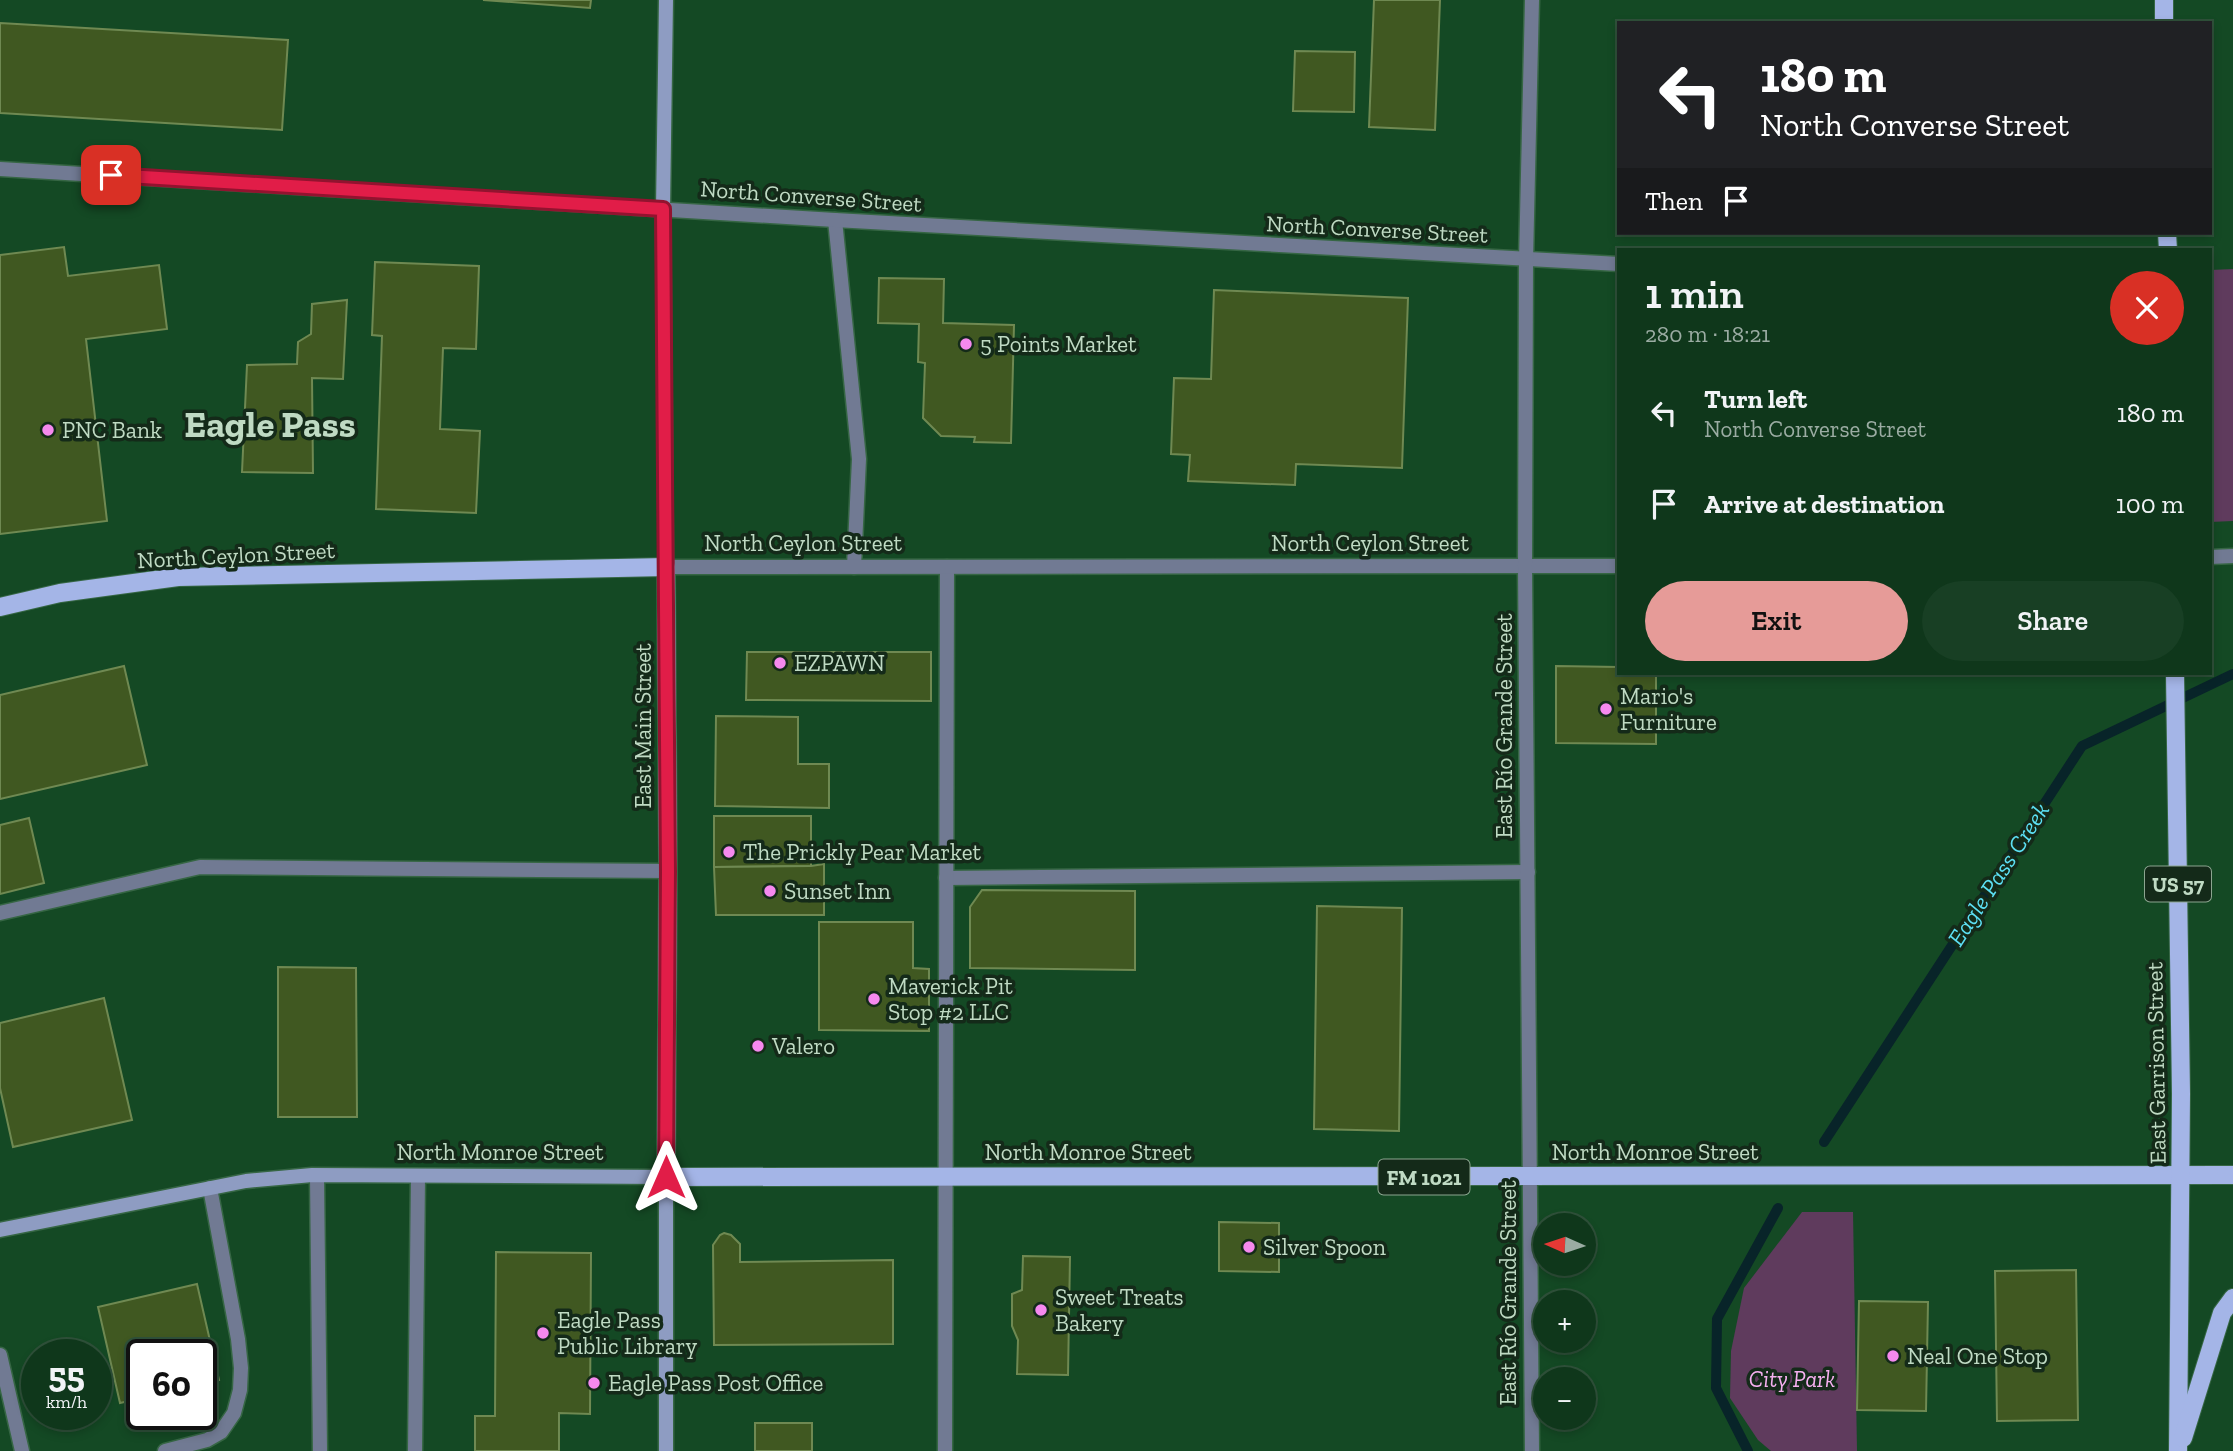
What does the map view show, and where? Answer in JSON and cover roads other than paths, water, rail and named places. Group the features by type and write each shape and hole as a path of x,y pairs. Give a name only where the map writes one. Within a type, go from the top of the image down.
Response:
{"main road":[{"name":"East Main Street","path":"666,0 663,209 668,871 666,1451"},
{"path":"2164,0 2164,21"},
{"name":"North Ceylon Street","path":"0,607 60,593 178,577 666,567"},
{"name":"East Garrison Street","path":"2175,675 2181,1094 2178,1451"},
{"name":"North Monroe Street","path":"0,1230 246,1181 317,1176 1530,1177 2181,1174"},
{"name":"FM 1021","path":"2181,1174 2233,1175"},
{"path":"2178,1451 2222,1313 2233,1298"}],"street":[{"name":"East Río Grande Street","path":"1532,0 1526,260 1525,567 1532,1451"},
{"name":"North Converse Street","path":"0,169 1617,264"},
{"path":"835,220 859,459 854,567"},
{"path":"2212,557 2233,556"},
{"name":"North Ceylon Street","path":"666,567 1617,566"},
{"path":"945,1451 947,567"},
{"path":"0,913 200,867 668,871"},
{"path":"946,878 1528,872"},
{"path":"317,1176 320,1451"},
{"path":"415,1451 418,1176"},
{"path":"165,1451 207,1440 221,1432 234,1413 240,1390 238,1339 210,1188"},
{"path":"0,1355 22,1451"}],"waterway":[{"name":"Eagle Pass Creek","path":"1824,1142 2082,746 2233,674"},
{"name":"Eagle Pass Creek","path":"1748,1451 1716,1388 1717,1319 1778,1208"}],"place":[{"name":"5 Points Market","path":"966,344"},
{"name":"PNC Bank","path":"48,430"},
{"name":"EZPAWN","path":"780,663"},
{"name":"Mario's Furniture","path":"1606,709"},
{"name":"The Prickly Pear Market","path":"729,852"},
{"name":"Sunset Inn","path":"770,891"},
{"name":"Maverick Pit Stop #2 LLC","path":"874,999"},
{"name":"Valero","path":"758,1046"},
{"name":"Silver Spoon","path":"1249,1247"},
{"name":"Sweet Treats Bakery","path":"1041,1310"},
{"name":"Eagle Pass Public Library","path":"543,1333"},
{"name":"Neal One Stop","path":"1893,1356"},
{"name":"Eagle Pass Post Office","path":"594,1383"}],"district":[{"name":"Eagle Pass","path":"270,424"}],"park label":[{"name":"City Park","path":"1792,1379"}]}
